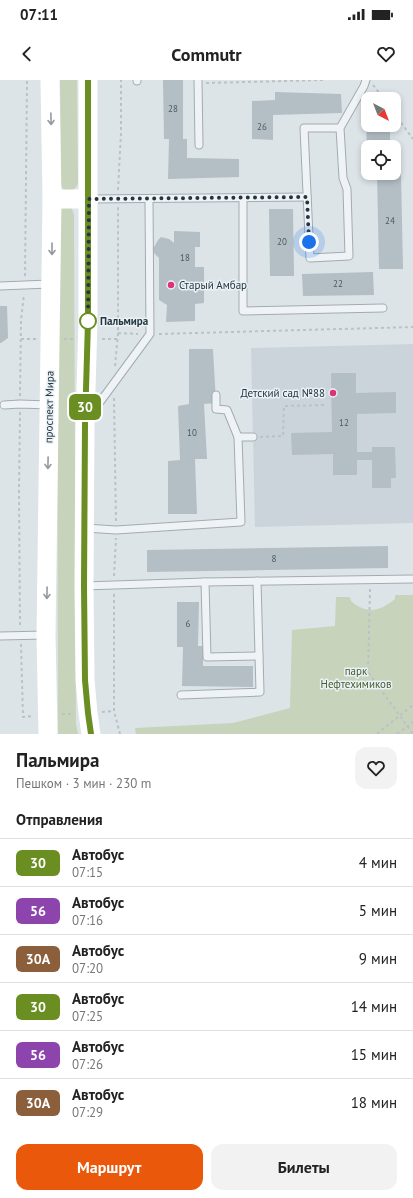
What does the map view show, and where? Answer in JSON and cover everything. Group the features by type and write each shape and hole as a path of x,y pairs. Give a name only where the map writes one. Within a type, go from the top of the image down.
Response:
{"main road":[{"name":"проспект Мира","path":"48,734 46,635 52,284 50,80"},
{"path":"88,80 88,339 85,424 84,586 85,680 91,734"},
{"path":"52,199 89,199"}],"lane":[{"path":"340,128 304,128 310,258 349,256 347,189 343,178 340,128 366,80"},
{"path":"198,82 198,146"},
{"path":"89,199 243,199 307,197"},
{"path":"85,424 150,334 149,199"},
{"path":"243,199 243,311 383,308"},
{"path":"0,286 52,284"},
{"path":"85,528 116,530 241,522 238,437 227,410 216,409 216,395"},
{"path":"4,405 20,404 49,406"},
{"path":"238,437 253,437"},
{"path":"84,586 205,582 413,579"},
{"path":"181,695 260,692 257,581"},
{"path":"205,582 207,657 259,656"},
{"path":"0,636 46,635"}],"path":[{"path":"27,80 25,285 21,320 19,491 20,636 23,717 114,711"},
{"path":"120,734 114,711 114,585 116,530 113,385 118,333 118,199 121,134 121,80"},
{"path":"198,82 324,80"},
{"path":"372,85 378,92"},
{"path":"401,123 413,139"},
{"path":"118,333 150,334 413,328"},
{"path":"21,339 117,339"},
{"path":"253,437 283,436 284,406 326,405"},
{"path":"371,579 368,672 413,734"},
{"path":"377,734 413,705"},
{"path":"398,734 413,722"}],"shaded area":[{"name":"Детский сад №88","path":"413,344 413,523 255,527 251,348"}],"green space":[{"path":"60,80 77,80 78,183 72,191 65,190 61,185"},
{"path":"69,207 72,209 74,215 76,724 78,734 58,734 57,215 60,209"},
{"name":"парк Нефтехимиков","path":"395,595 413,595 413,734 136,734 135,728 233,723 290,708 292,630 335,626 336,597 350,597 351,601 357,605 368,610 373,610 379,609 395,599"}],"building":[{"path":"163,80 183,80 183,139 187,139 187,158 239,159 239,177 168,179 169,139 164,139"},
{"path":"275,92 341,94 342,113 273,115 273,140 252,139 252,101 275,100"},
{"path":"366,132 390,132 390,140 367,140"},
{"path":"401,173 403,269 379,269 377,180 401,180"},
{"path":"269,209 293,209 294,276 270,276"},
{"path":"174,231 200,232 200,247 195,247 195,267 204,267 204,303 195,304 195,321 166,322 167,305 159,300 159,258 154,253 153,249 161,237 169,239 174,243"},
{"path":"373,272 374,295 303,296 302,274"},
{"path":"0,306 7,306 8,338 1,343 0,343"},
{"path":"189,349 213,349 216,403 204,404 207,459 195,459 197,514 168,514 168,461 180,460 178,406 189,404"},
{"path":"331,373 356,373 356,393 396,392 396,413 357,414 357,452 372,452 372,447 395,447 396,478 391,478 391,488 372,488 372,460 357,460 357,475 333,475 333,454 292,455 291,433 332,432"},
{"path":"388,546 388,568 147,572 147,550"},
{"path":"177,602 199,602 198,646 203,646 203,666 253,666 253,687 182,686 183,647 177,647"}],"bus line":[{"name":"30","path":"88,80 89,199 84,586 85,680 91,734"}],"place":[{"name":"Старый Амбар","path":"171,285"},
{"name":"Пальмира","path":"88,321"},
{"name":"Детский сад №88","path":"333,393"}],"route":[{"path":"88,321 89,199 243,199 307,197 309,242"}]}
